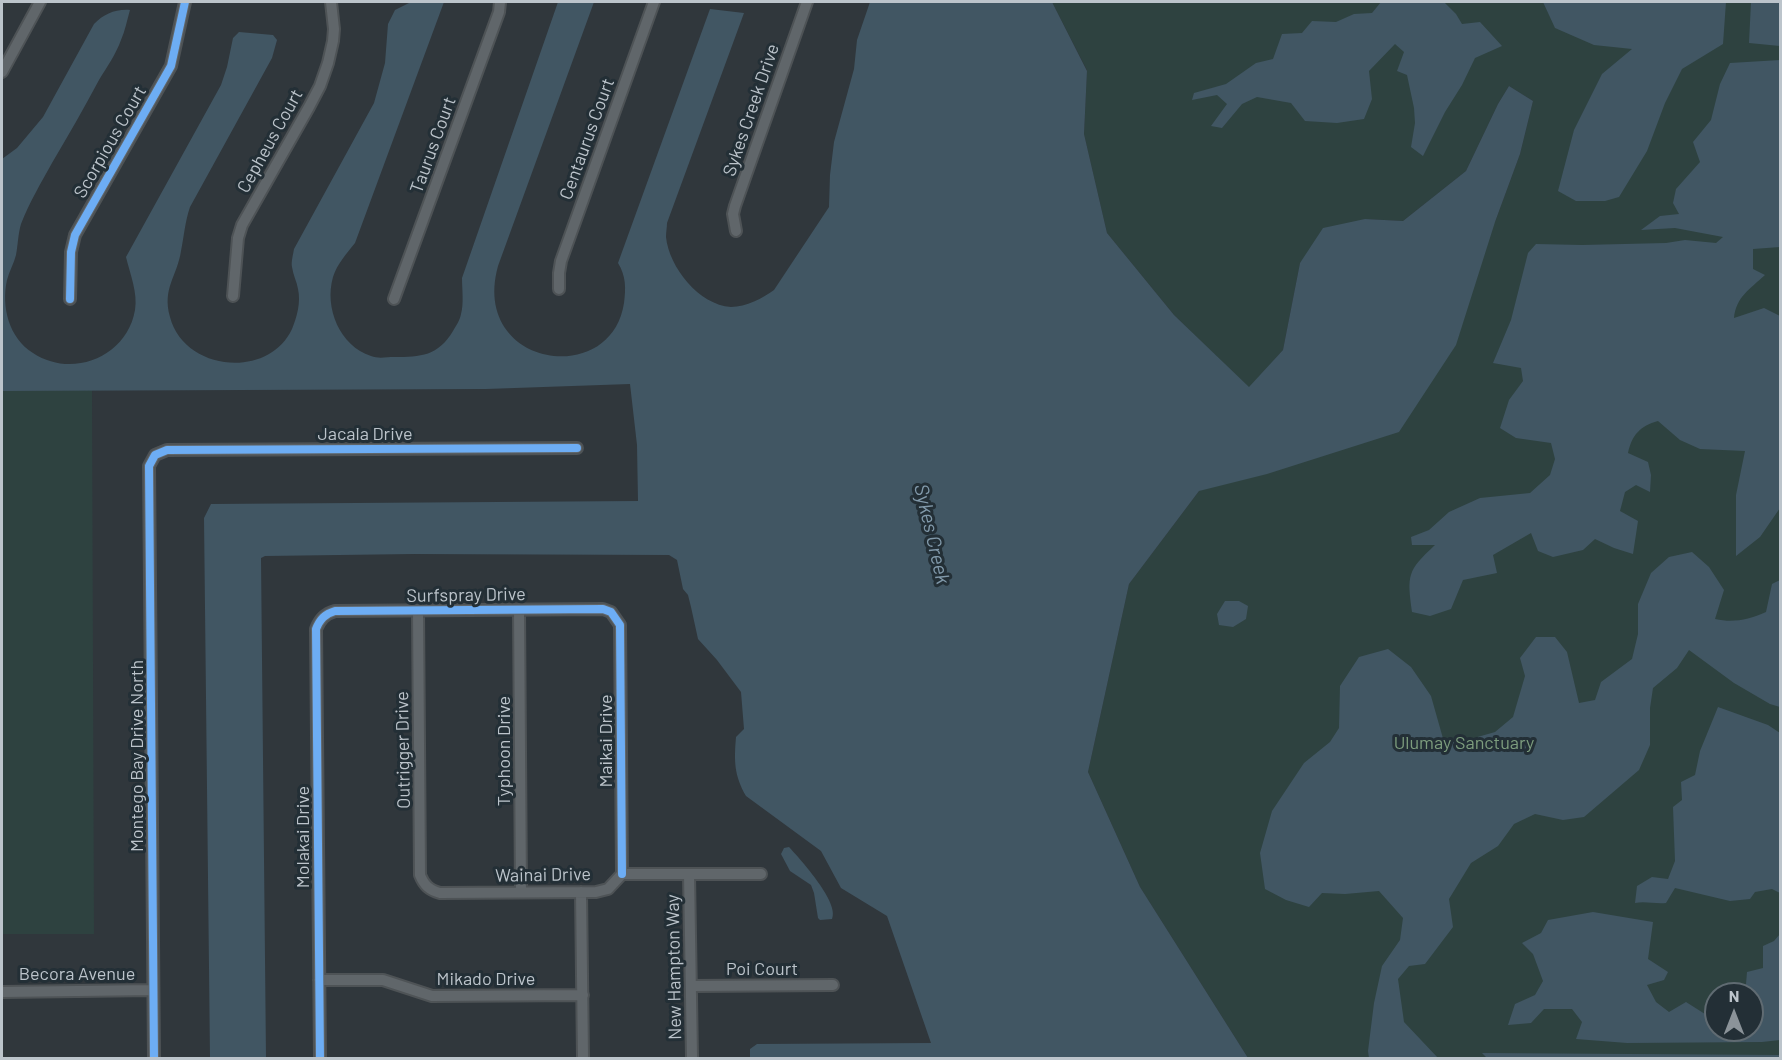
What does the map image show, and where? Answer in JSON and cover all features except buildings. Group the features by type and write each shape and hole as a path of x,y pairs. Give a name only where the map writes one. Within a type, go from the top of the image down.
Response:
{"street":[{"path":"2,72 40,2"},
{"name":"Scorpious Court","path":"70,299 71,252 75,235 171,66 185,2"},
{"name":"Cepheus Court","path":"233,296 238,238 242,225 309,107 328,63 334,29 332,2"},
{"name":"Taurus Court","path":"394,299 499,12 500,2"},
{"name":"Centaurus Court","path":"559,290 561,261 654,2"},
{"name":"Sykes Creek Drive","path":"735,231 733,214 735,206 807,2"},
{"name":"Jacala Drive","path":"154,455 167,450 576,448"},
{"name":"Montego Bay Drive North","path":"154,455 149,466 154,1059"},
{"name":"Surfspray Drive","path":"322,617 335,611 603,609 611,612"},
{"name":"Typhoon Drive","path":"519,610 521,892"},
{"name":"Outrigger Drive","path":"418,611 420,875 427,887"},
{"name":"Maikai Drive","path":"611,612 620,625 622,874"},
{"name":"Molakai Drive","path":"320,1059 316,629 322,617"},
{"path":"622,874 761,874"},
{"name":"Wainai Drive","path":"427,887 440,893 596,892 608,889 622,874"},
{"name":"New Hampton Way","path":"689,874 692,1059"},
{"path":"581,892 583,1059"},
{"name":"Mikado Drive","path":"319,980 383,980 432,996 583,995"},
{"name":"Poi Court","path":"692,986 833,985"},
{"name":"Becora Avenue","path":"2,992 153,990"}],"green space":[{"name":"Ulumay Sanctuary","path":"1052,2 1780,2 1780,1058 1248,1058 1140,887 1088,772 1129,584 1199,491 1495,222 1520,154 1533,101 1509,86 1466,171 1403,221 1365,219 1300,263 1283,350 1249,388 1174,315 1107,233 1084,134 1087,70"},
{"path":"92,390 94,934 2,934 2,391"}],"water":[{"name":"Sykes Creek","path":"411,2 444,2 355,243 337,268 331,289 333,313 343,335 360,351 377,357 428,353 441,346 458,323 462,306 462,278 558,2 594,2 498,266 495,300 504,326 522,345 546,355 571,356 595,348 614,330 624,303 625,292 624,277 618,263 710,9 744,13 667,223 668,249 679,272 697,292 719,305 731,307 737,307 765,296 774,290 829,207 834,142 854,69 857,40 870,2 1052,2 1087,71 1084,134 1107,233 1174,315 1249,387 1283,350 1300,263 1323,228 1365,219 1403,221 1466,171 1509,86 1533,101 1520,154 1495,222 1456,345 1399,432 1267,474 1199,491 1129,584 1088,772 1140,887 1248,1058 750,1058 750,1049 757,1044 931,1043 887,916 841,888 821,851 746,796 739,781 735,761 736,737 744,729 741,692 698,639 677,560 669,555 413,554 265,556 261,558 266,1058 210,1058 204,518 211,504 638,501 637,445 630,384 486,389 2,391 2,159 17,148 43,117 94,24 110,13 130,10 117,50 24,216 16,255 5,290 9,321 25,347 48,361 64,364 96,359 121,340 130,326 135,310 135,297 126,257 221,85 233,38 239,32 273,35 277,40 272,58 190,207 168,298 170,317 178,335 192,349 208,358 227,362 247,362 265,356 280,345 292,329 299,299 292,265 294,249 374,103 385,63 388,24 395,10"},
{"path":"1381,2 1444,2 1462,24 1480,22 1502,46 1475,58 1423,156 1411,147 1415,123 1414,108 1407,75 1397,71 1404,52 1395,44 1369,71 1372,99 1364,119 1337,123 1305,121 1291,103 1257,97 1242,104 1222,128 1211,126 1227,104 1217,95 1192,100 1194,93 1226,84 1256,63 1273,59 1282,34 1302,33 1312,21 1336,22 1354,14 1372,13"},
{"path":"1543,2 1726,2 1723,44 1682,69 1665,103 1647,151 1619,197 1605,201 1576,201 1558,191 1574,130 1602,74 1632,49 1594,45 1555,28"},
{"path":"1751,2 1780,2 1780,46 1749,43"},
{"path":"1780,60 1780,247 1753,249 1753,269 1765,275 1741,299 1734,318 1764,308 1780,316 1780,508 1760,537 1736,556 1736,495 1745,451 1700,449 1680,440 1658,421 1638,432 1628,453 1648,462 1651,475 1650,492 1636,485 1625,492 1620,511 1638,521 1633,554 1595,539 1583,550 1553,557 1538,551 1531,533 1493,555 1497,573 1463,580 1451,609 1430,616 1412,612 1411,574 1419,561 1435,545 1412,545 1411,537 1429,530 1449,512 1480,498 1530,493 1550,475 1555,459 1551,443 1516,438 1500,428 1509,400 1523,381 1521,368 1493,363 1511,320 1528,253 1536,244 1666,243 1685,240 1716,243 1723,237 1675,228 1641,230 1660,216 1679,214 1673,203 1676,189 1700,162 1693,142 1711,120 1720,84 1730,63"},
{"path":"1692,552 1709,567 1724,590 1715,619 1740,620 1766,612 1772,584 1780,580 1780,707 1770,704 1734,683 1689,650 1677,668 1653,688 1650,708 1650,745 1639,770 1584,817 1563,820 1535,814 1514,824 1498,846 1471,863 1449,899 1453,927 1425,964 1409,966 1398,979 1404,1022 1438,1058 1369,1058 1374,1003 1382,966 1400,940 1403,918 1379,891 1345,894 1322,893 1309,907 1286,900 1265,889 1260,853 1272,811 1304,763 1330,742 1339,728 1340,686 1359,657 1388,649 1411,667 1431,696 1444,742 1460,742 1495,732 1513,717 1525,676 1520,658 1536,637 1555,637 1567,652 1579,703 1595,700 1601,682 1632,659 1638,634 1638,604 1651,573 1669,557"},
{"path":"1225,601 1239,601 1248,606 1246,619 1233,627 1219,625 1217,614"},
{"path":"1718,707 1768,725 1780,733 1780,893 1772,889 1755,892 1750,899 1730,901 1675,888 1666,903 1635,903 1637,886 1652,877 1668,879 1675,861 1673,807 1682,800 1681,782 1695,775 1700,751"},
{"path":"789,847 825,893 833,912 832,919 820,920 818,918 811,885 790,871 781,854 784,848"},
{"path":"1593,912 1653,922 1648,959 1668,972 1664,980 1647,985 1656,1002 1669,1012 1686,1002 1704,1013 1704,1042 1762,1042 1627,1043 1576,1039 1582,1022 1572,1009 1544,1009 1531,1023 1508,1025 1515,1004 1535,995 1543,981 1533,954 1522,943 1541,933 1548,920"},
{"path":"1780,934 1780,1040 1764,1042 1764,982 1746,982 1747,972 1763,968 1763,946 1774,941"},
{"path":"1482,1053 1780,1055 1780,1058 1487,1058"}],"cycle path":[{"path":"70,299 71,252 75,235 171,66 185,2"},
{"path":"154,1058 149,466 155,455 167,450 577,448"},
{"path":"320,1058 316,629 328,614 335,611 603,609 611,612 620,625 622,874"}]}
